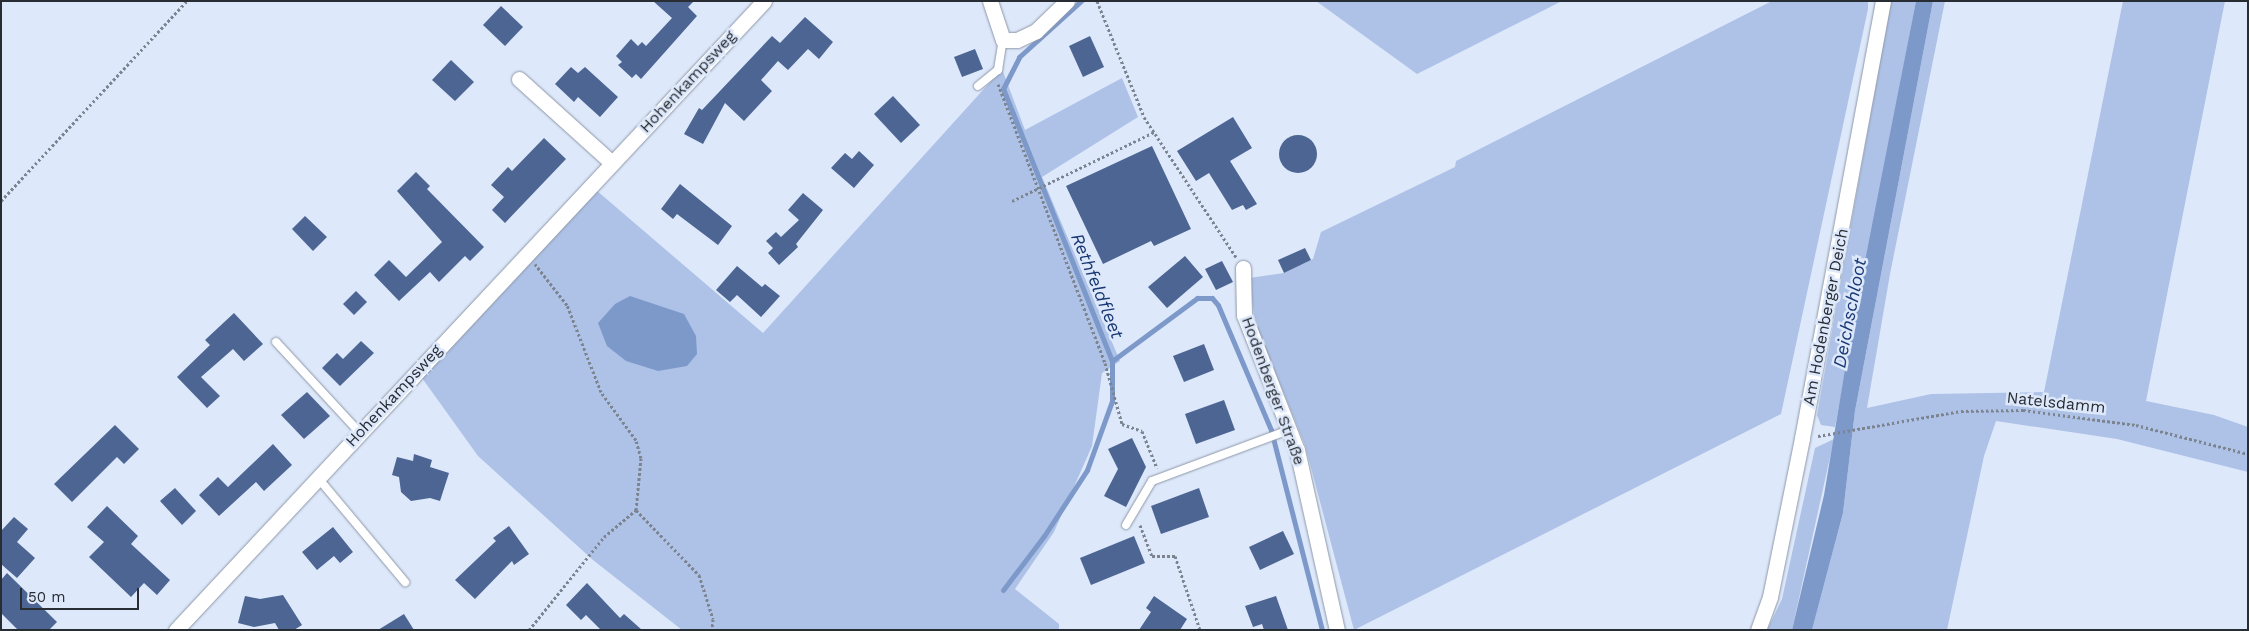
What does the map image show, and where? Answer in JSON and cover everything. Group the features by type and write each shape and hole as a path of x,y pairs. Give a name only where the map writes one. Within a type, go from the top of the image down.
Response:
{"street":[{"name":"Hohenkampsweg","path":"176,630 764,1"},
{"path":"990,1 1003,40 1017,40 1036,31 1067,1"},
{"name":"Am Hodenberger Deich","path":"1758,630 1770,597 1812,392 1884,1"},
{"path":"519,79 612,163"},
{"name":"Hodenberger Straße","path":"1244,268 1244,315 1297,450 1337,630"}],"lane":[{"path":"978,86 998,70 1003,40"},
{"path":"276,342 360,433"},
{"path":"1126,525 1152,481 1289,430"},
{"path":"318,478 405,582"}],"path":[{"path":"1,201 187,1"},
{"path":"1097,1 1144,117 1244,268"},
{"path":"998,70 998,90 1105,363 1122,424 1142,431 1161,478"},
{"path":"1012,201 1154,132"},
{"path":"525,256 544,272 567,305 601,392 636,440 641,458 636,510 604,537 529,630"},
{"name":"Natelsdamm","path":"1828,434 1961,411 2023,410 2136,425 2248,454"},
{"path":"636,510 699,575 713,619 712,630"},
{"path":"1135,511 1152,556 1175,556 1200,630"}],"shaded area":[{"path":"1316,1 1562,1 1417,74"},
{"path":"1772,1 1868,1 1868,9 1781,414 1354,630 1305,445 1255,323 1249,278 1284,273 1313,259 1321,232 1455,167 1456,161"},
{"path":"1891,1 1916,1 1835,427 1821,425 1817,415"},
{"path":"1916,1 1933,1 1855,411 1843,513 1812,630 1792,630 1824,495 1853,322"},
{"path":"1933,1 1945,1 1890,274 1867,408 1931,394 2044,392 2123,1 2225,1 2146,401 2214,415 2248,427 2248,472 2117,439 1996,421 1984,456 1947,630 1812,630 1843,513 1855,411"},
{"path":"1002,69 1025,130 1122,78 1138,117 1042,177 1120,361 1102,373 1092,446 1054,532 1015,589 1059,624 1059,630 682,630 593,560 478,456 422,378 596,190 763,333"},
{"path":"630,296 684,314 696,336 697,354 687,366 658,371 626,361 607,346 598,323 615,304"},
{"path":"1834,439 1792,630 1767,630 1782,599 1815,448"}],"building":[{"path":"653,1 694,1 688,7 697,16 641,79 636,74 632,78 618,65 622,62 616,56 631,39 638,46 642,42 646,46 672,18"},
{"path":"501,6 523,27 505,46 483,25"},
{"path":"805,17 833,42 819,59 808,49 788,70 778,61 761,80 772,91 744,121 725,103 703,144 684,134 699,108 702,110 772,36 780,43"},
{"path":"1090,36 1104,67 1083,77 1069,46"},
{"path":"975,49 983,69 962,77 954,57"},
{"path":"451,60 474,82 455,101 432,80"},
{"path":"571,67 578,73 585,67 618,97 600,117 578,97 574,102 555,84"},
{"path":"893,96 920,125 901,143 874,114"},
{"path":"1233,117 1252,148 1230,161 1257,204 1246,210 1243,205 1232,210 1209,173 1196,181 1177,151"},
{"path":"1298,135 1312,140 1317,154 1312,168 1298,173 1284,168 1279,154 1284,140"},
{"path":"544,138 566,159 505,223 492,210 504,197 491,185 508,167 512,171"},
{"path":"1152,146 1191,229 1154,246 1151,241 1103,264 1066,186"},
{"path":"859,151 874,165 854,188 831,168 845,153 852,159"},
{"path":"416,172 430,186 427,189 484,247 470,261 465,256 439,282 430,272 399,301 374,275 389,260 406,277 442,242 397,191"},
{"path":"680,184 732,226 718,245 677,214 673,219 661,209"},
{"path":"803,193 823,210 796,244 798,247 779,265 768,253 773,248 766,241 776,232 781,237 799,220 788,210"},
{"path":"305,216 327,237 313,251 292,229"},
{"path":"1305,248 1311,260 1284,273 1278,260"},
{"path":"1185,256 1203,277 1167,308 1148,287"},
{"path":"1222,261 1233,282 1216,290 1205,269"},
{"path":"737,266 762,287 765,284 780,296 761,317 737,295 730,302 716,290"},
{"path":"356,291 367,302 354,315 343,304"},
{"path":"234,313 263,344 244,361 233,349 201,377 220,396 207,408 177,377 210,345 205,340"},
{"path":"361,341 374,353 340,386 322,368 337,353 343,359"},
{"path":"1204,344 1214,370 1184,382 1173,356"},
{"path":"307,392 330,416 304,439 281,415"},
{"path":"1224,400 1235,430 1196,444 1185,414"},
{"path":"115,425 139,449 124,464 117,457 72,502 54,484"},
{"path":"1132,438 1146,467 1126,507 1104,496 1118,469 1108,449"},
{"path":"273,444 292,465 264,491 256,482 219,516 199,495 218,477 228,487"},
{"path":"414,454 432,460 430,467 449,473 440,501 430,498 411,501 401,492 399,477 392,475 397,457 413,461"},
{"path":"175,488 196,511 182,525 160,501"},
{"path":"1199,488 1209,517 1161,534 1151,506"},
{"path":"107,506 138,536 131,544 170,580 157,595 144,583 131,597 89,557 104,542 87,527"},
{"path":"14,517 28,529 17,542 35,558 17,578 1,564 1,531"},
{"path":"509,526 529,554 514,565 512,561 475,599 455,580 496,541 493,538"},
{"path":"333,527 353,552 340,563 334,556 317,570 302,552"},
{"path":"1283,531 1294,554 1260,570 1249,547"},
{"path":"1134,536 1145,563 1091,585 1080,558"},
{"path":"7,573 57,622 49,630 18,630 1,613 1,580"},
{"path":"587,583 620,618 624,614 642,630 601,630 586,615 581,620 566,605"},
{"path":"283,595 302,625 294,630 279,630 275,623 254,627 238,623 245,596 260,599"},
{"path":"1154,596 1187,619 1180,630 1139,630 1151,612 1146,608"},
{"path":"1276,596 1288,630 1264,630 1262,624 1253,627 1245,606"},
{"path":"404,614 414,630 378,630"}],"waterway":[{"name":"Rethfeldfleet","path":"1003,590 1044,536 1087,470 1112,401 1112,361 1003,89 1019,57 1081,1"},
{"name":"Rethfeldfleet","path":"1112,361 1197,298 1212,298 1218,305 1271,430 1322,630"}],"water label":[{"name":"Deichschloot","path":"1850,313"}]}
